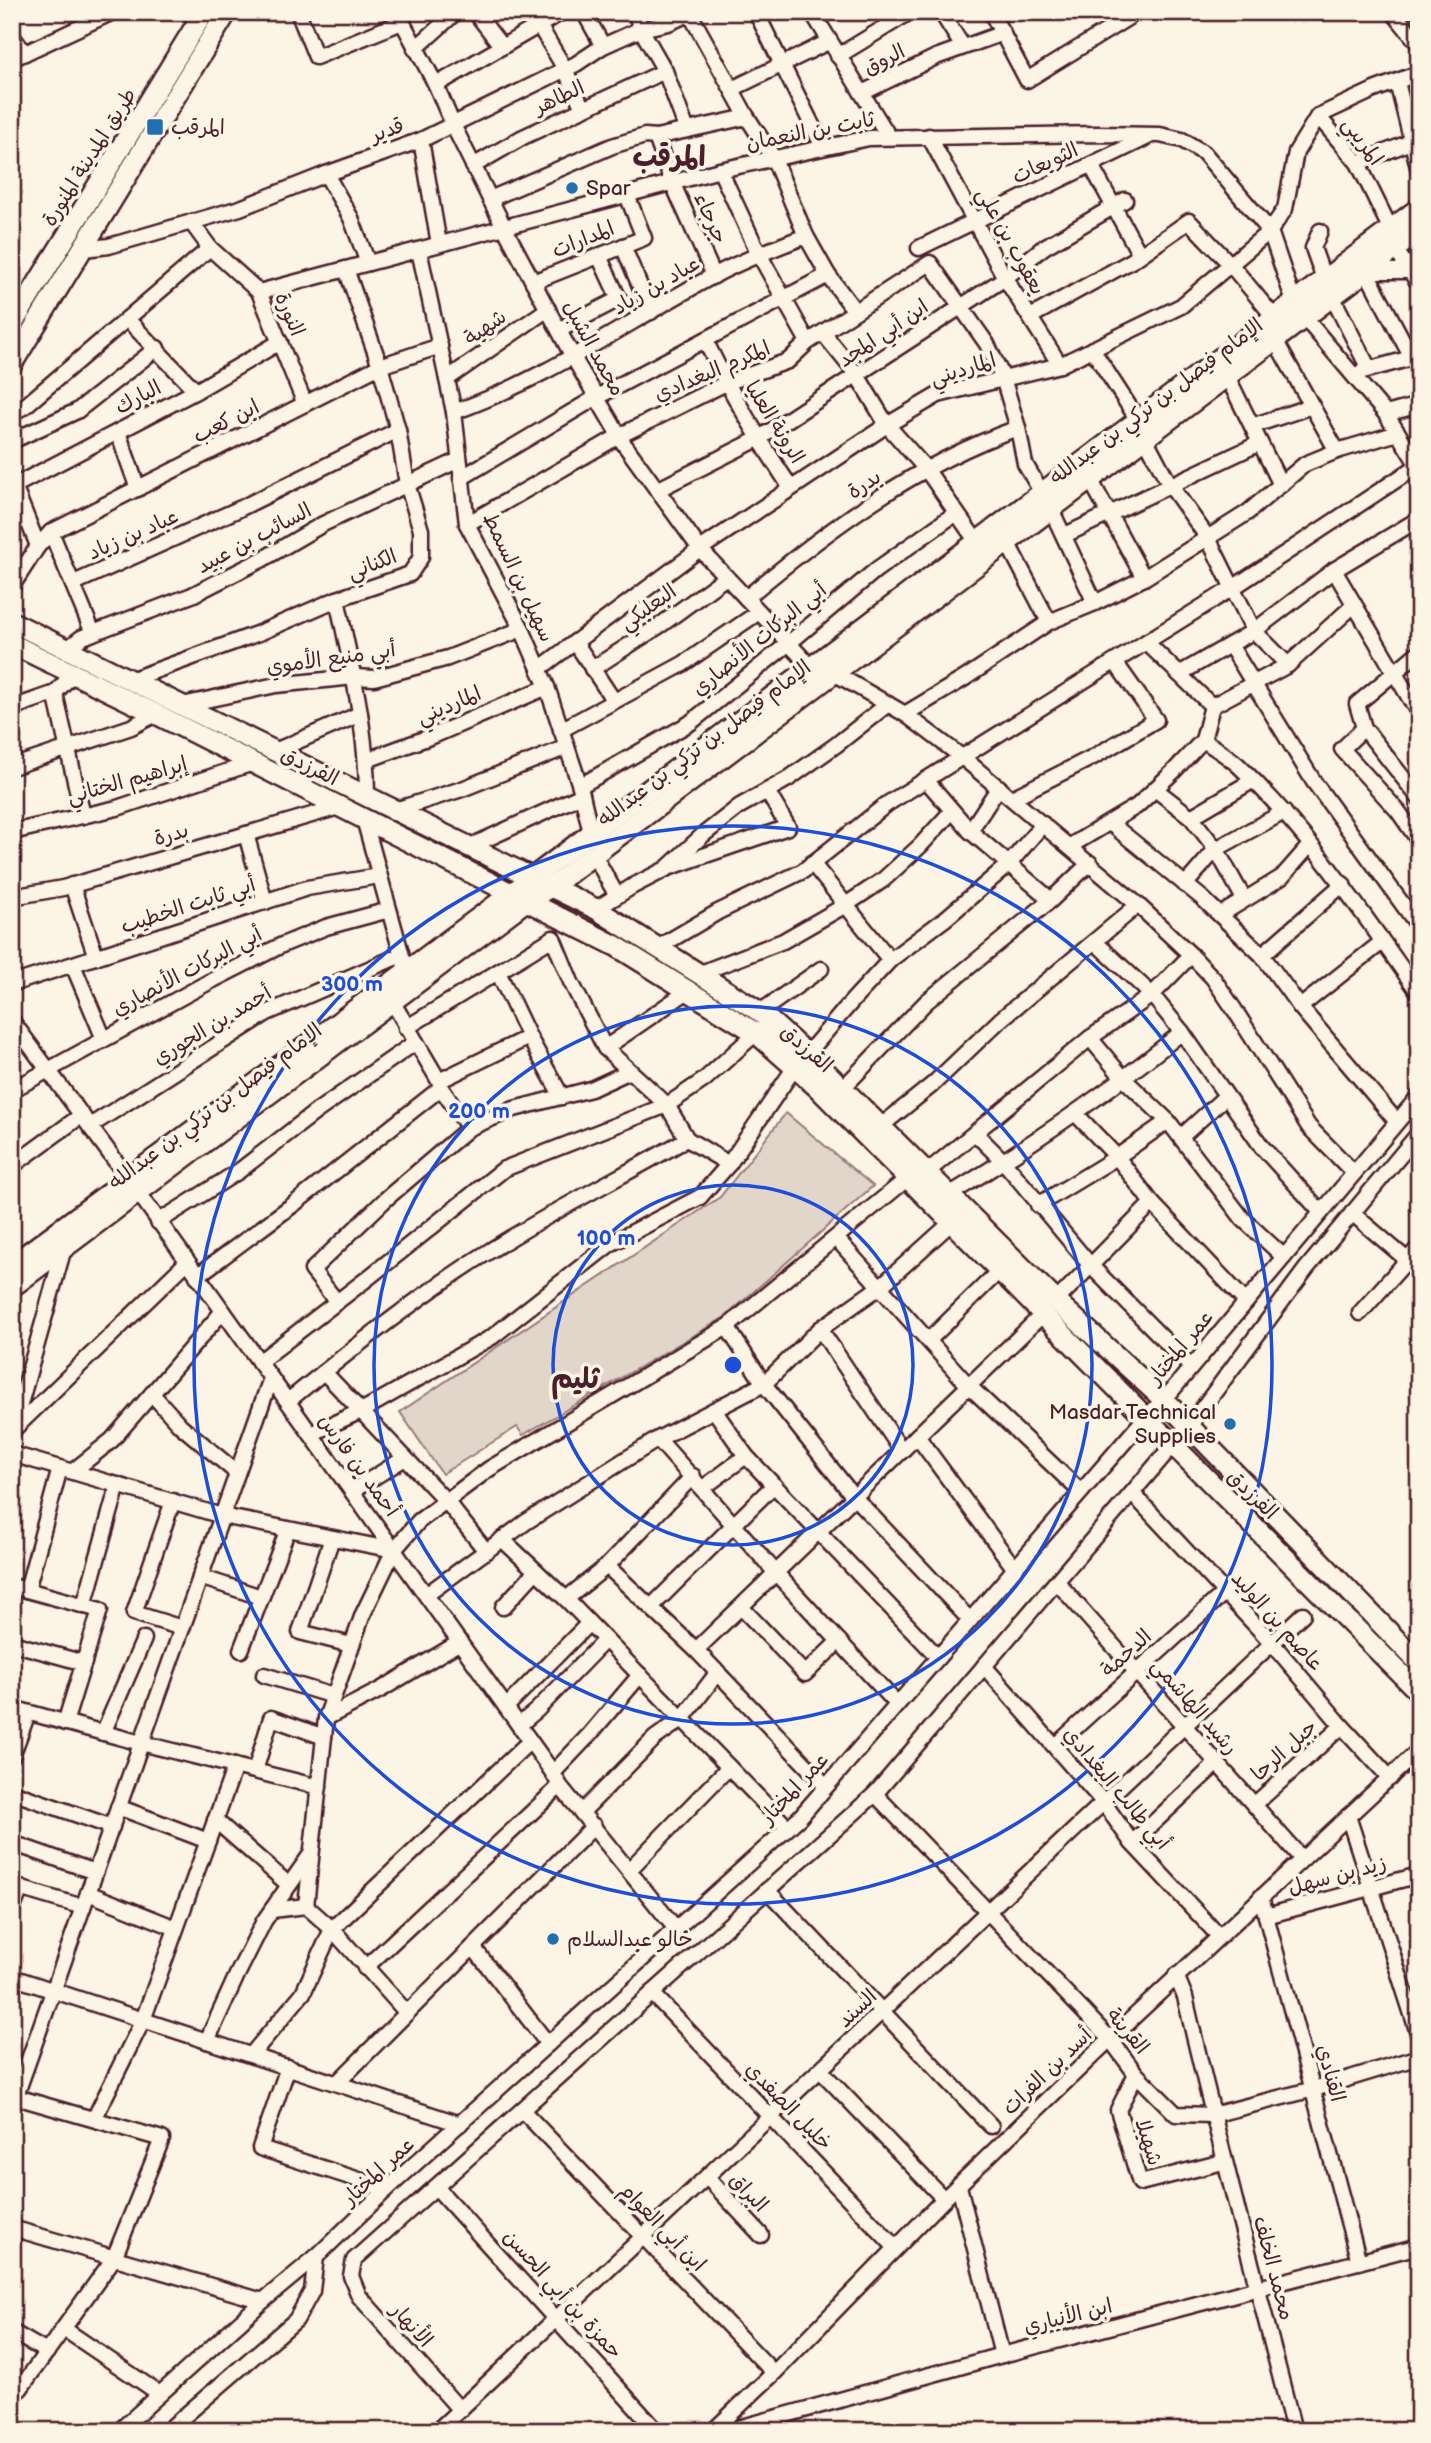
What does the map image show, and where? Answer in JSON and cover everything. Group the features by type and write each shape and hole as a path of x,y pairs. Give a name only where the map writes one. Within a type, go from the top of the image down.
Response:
{"main road":[{"name":"طريق المدينة المنورة","path":"12,325 204,12"},
{"name":"طريق المدينة المنورة","path":"12,364 227,12"},
{"name":"الإمام فيصل بن تركي بن عبدالله","path":"1328,288 1366,271 1419,208"},
{"name":"الإمام فيصل بن تركي بن عبدالله","path":"12,1265 133,1186 393,1001 518,897 532,878 976,542 1046,501 1090,480 1142,429 1227,376 1275,340 1299,309 1393,239 1419,231"},
{"name":"الإمام فيصل بن تركي بن عبدالله","path":"12,1287 64,1248 133,1186 404,963 518,897 551,887 1007,542 1046,501 1142,429 1274,317 1299,309"},
{"name":"الفرزدق","path":"12,622 596,909 657,948 693,982 756,1032 843,1088 881,1126 952,1222 1000,1270 1164,1399 1419,1662"},
{"name":"الفرزدق","path":"12,644 616,946 760,1012 801,1061 818,1088 917,1175 949,1195 1173,1446 1419,1692"}],"street":[{"path":"298,12 316,57 399,17"},
{"path":"415,49 456,12"},
{"path":"475,12 502,47"},
{"path":"531,12 565,69 583,109"},
{"path":"436,85 562,12"},
{"path":"584,12 603,46"},
{"path":"635,12 641,29 665,71 687,130"},
{"path":"756,12 823,147"},
{"path":"838,56 910,12"},
{"path":"941,12 963,47"},
{"path":"991,12 1027,80 1136,12"},
{"path":"1393,12 1419,44"},
{"path":"12,36 19,56 109,13"},
{"name":"قدير","path":"84,249 109,246 240,208 421,140 565,69 603,46 641,29 668,23 689,13"},
{"path":"689,13 747,117 773,157 806,236 828,275 855,311"},
{"path":"814,13 828,42 889,137"},
{"name":"محمد الشبل","path":"399,17 436,85 504,227 573,357 619,436 700,548 811,667"},
{"name":"الروق","path":"862,93 936,57 1003,33"},
{"path":"732,89 828,42"},
{"name":"الطاهر","path":"474,166 523,137 665,71"},
{"path":"1318,116 1419,73"},
{"path":"1397,82 1415,140 1419,171"},
{"name":"المريبي","path":"1318,116 1358,163 1393,239 1414,269 1419,284"},
{"name":"المارديني","path":"539,669 700,548 887,425 938,395 1060,365 1181,306 1270,231 1286,209 1296,152 1318,116"},
{"path":"490,199 612,146 645,136 656,137 747,117"},
{"name":"ثابت بن النعمان","path":"259,292 720,170 869,138 929,135 1152,135 1182,140 1204,153 1270,231 1299,309"},
{"name":"يعقوب بن علي","path":"929,135 1006,278 1060,365"},
{"name":"الثويعات","path":"919,248 1152,135"},
{"name":"جرجاء","path":"656,137 672,183 714,276"},
{"path":"421,140 439,244"},
{"path":"1358,163 1415,140"},
{"path":"1091,165 1119,203 1140,255"},
{"path":"720,170 760,254 808,342"},
{"path":"326,174 351,218 368,263"},
{"name":"المدارات","path":"533,282 644,238 626,195"},
{"name":"ابن أبي المجد","path":"657,490 758,439 1006,278 1044,247 1119,203"},
{"path":"1030,317 1140,255 1189,221 1231,265 1274,317"},
{"name":"النورة","path":"191,222 210,248 259,292 305,404"},
{"path":"1320,231 1313,248 1328,288 1369,369"},
{"name":"عباد بن زياد","path":"454,412 495,398 573,357 714,276 806,236"},
{"path":"623,246 651,312"},
{"path":"12,413 24,406 210,248"},
{"name":"سهيل بن السمط","path":"419,250 454,412 467,524 522,629 547,687 581,791 591,833"},
{"path":"559,330 619,299 599,256"},
{"name":"المكرم البغدادي","path":"467,524 619,436 726,383 788,361 808,342 930,263 961,306"},
{"name":"الكناني","path":"130,680 259,633 337,599 410,574 421,557 421,530 407,484 398,430 380,366 346,269"},
{"path":"1354,373 1415,357 1366,271 1414,269"},
{"path":"461,478 597,397 828,275"},
{"path":"961,306 987,344 1003,378 1025,464 1065,535 1095,603"},
{"name":"شهية","path":"447,379 548,309"},
{"path":"657,948 718,912 803,871 887,804 1234,587 1418,466 1386,414 1299,309"},
{"path":"127,319 196,391"},
{"path":"823,333 857,375 887,425 926,469 976,542"},
{"name":"الرونة العليا","path":"705,340 758,439 791,488"},
{"path":"1275,340 1337,451"},
{"name":"البارك","path":"13,484 196,391 280,342"},
{"name":"ابن كعب","path":"12,586 38,546 51,532 380,366 440,346"},
{"path":"12,441 77,411 157,348"},
{"path":"1093,349 1142,429 1170,485 1208,538 1254,631 1288,665"},
{"path":"1227,376 1281,485"},
{"path":"1386,414 1419,405"},
{"path":"1252,426 1312,406"},
{"name":"بدرة","path":"746,598 805,548 926,469 978,442 1017,428"},
{"name":"عباد بن زياد","path":"74,583 239,509 398,430"},
{"path":"118,432 138,489"},
{"path":"905,714 1049,622 1144,578 1208,538 1247,513 1305,464 1337,451 1398,433"},
{"path":"1065,535 1261,443"},
{"name":"السائب بن عبيد","path":"67,649 93,633 192,595 323,524 459,460"},
{"path":"1090,480 1144,578"},
{"path":"13,484 38,546"},
{"name":"أبي البركات الأنصاري","path":"469,847 581,791 690,723 876,570 956,513"},
{"path":"12,525 26,518"},
{"path":"1179,674 1254,631 1334,570 1419,519"},
{"path":"51,532 93,633"},
{"path":"1007,542 1049,622"},
{"path":"1334,570 1419,714"},
{"name":"البعلبكي","path":"592,669 662,624 726,577"},
{"path":"337,599 360,714 367,760 367,796"},
{"path":"1070,846 1137,806 1155,789 1203,740 1212,706 1288,665 1354,605"},
{"path":"561,730 683,664 759,612"},
{"name":"أبي منيع الأموي","path":"182,705 276,685 354,677 374,678 447,658 522,629"},
{"path":"575,642 614,701"},
{"path":"1146,642 1212,706"},
{"path":"1230,645 1314,782 1419,927"},
{"path":"1419,652 1357,704 1364,729 1419,798"},
{"path":"1012,798 1095,756 1156,720 1115,662"},
{"path":"834,673 905,714 962,757 1090,863 1191,955 1213,978 1309,1127 1354,1173"},
{"path":"12,708 55,693 72,675"},
{"name":"المارديني","path":"367,760 435,735 547,687"},
{"path":"55,693 83,816"},
{"path":"666,869 740,806 836,745 888,704"},
{"path":"12,767 131,727 156,714"},
{"path":"275,751 360,714"},
{"path":"1364,729 1342,749 1398,811 1419,841"},
{"path":"1203,740 1237,764 1283,812 1343,884 1419,993"},
{"path":"395,810 462,789 567,747"},
{"name":"إبراهيم الختاني","path":"12,832 83,816 186,787 253,763"},
{"path":"926,780 970,831 1051,900"},
{"path":"1191,817 1252,781"},
{"path":"970,831 999,787"},
{"path":"1155,789 1191,817 1216,849 1244,899"},
{"path":"596,909 666,869 788,827 766,791"},
{"name":"بدرة","path":"12,897 72,886 339,807"},
{"path":"605,1048 693,982 783,941 883,880 952,811"},
{"path":"1185,885 1216,849 1283,812"},
{"path":"364,819 404,963"},
{"path":"1110,822 1220,915 1262,955 1300,1007 1397,1122"},
{"path":"311,1434 361,1411 492,1336 610,1244 700,1196 729,1164 801,1061 853,1000 890,960 945,919 1009,864 1043,824"},
{"path":"246,834 265,902"},
{"path":"1220,915 1282,877 1310,845"},
{"path":"594,855 617,897"},
{"path":"812,863 890,960"},
{"path":"843,1088 926,1002 1051,900 1090,863"},
{"name":"أبي ثابت الخطيب","path":"12,984 307,888 379,876"},
{"path":"1262,955 1343,884"},
{"path":"72,886 96,957"},
{"path":"881,1126 932,1084 1000,1020 1138,905"},
{"name":"أبي البركات الأنصاري","path":"12,1090 282,945 326,927 389,910"},
{"path":"406,1028 553,938 571,982 605,1048 667,1105 687,1139 729,1164"},
{"path":"1096,942 1152,995 1182,1032 1262,1147 1321,1212"},
{"path":"1300,1007 1382,942"},
{"path":"306,1906 326,1718 362,1614 394,1550 419,1521 489,1469 727,1327 836,1238 975,1133 1090,1038 1152,995 1191,955"},
{"name":"أحمد بن الجوري","path":"12,1166 267,1013 404,963"},
{"path":"73,965 104,1039"},
{"path":"760,1012 821,969"},
{"path":"498,972 562,1097"},
{"path":"393,1001 406,1028 469,1128"},
{"name":"أحمد بن فارس","path":"12,1021 288,1401 556,1779 676,1929"},
{"path":"259,1362 504,1169 667,1105 705,1080 756,1032"},
{"path":"949,1195 1004,1162 1124,1080 1182,1032"},
{"path":"197,1276 294,1204 440,1084 529,1037"},
{"path":"1090,1038 1124,1080 1168,1121 1243,1219 1284,1257"},
{"path":"158,1222 239,1171 317,1111 416,1042"},
{"path":"337,1302 312,1270 387,1198 469,1128 514,1109 591,1089 631,1071"},
{"path":"1181,1137 1226,1096"},
{"name":"عمر المختار","path":"120,2431 263,2301 316,2258 387,2189 788,1828 1164,1399 1419,1096"},
{"path":"1075,1113 1117,1157 1152,1203 1246,1302"},
{"path":"1038,1205 1117,1157 1168,1121"},
{"path":"975,1133 1004,1162 1091,1266 1191,1367"},
{"path":"436,2187 875,1794 1190,1426 1306,1269 1418,1136"},
{"path":"288,1401 485,1254 541,1219 687,1139"},
{"path":"696,1650 1050,1308 1152,1203"},
{"path":"1352,1213 1419,1270"},
{"path":"426,1595 526,1522 658,1439 764,1384 820,1329 881,1286 952,1222"},
{"path":"836,1238 969,1386 1081,1492"},
{"path":"1360,1313 1419,1247"},
{"path":"12,1431 18,1385 64,1248"},
{"path":"12,1431 187,1262"},
{"path":"929,1340 1000,1270"},
{"path":"27,1590 66,1470 112,1440 222,1311"},
{"path":"727,1327 764,1384 854,1497 970,1620"},
{"path":"820,1329 902,1451"},
{"path":"324,1372 446,1501 486,1551"},
{"path":"20,2389 114,2258 162,2139 93,2119 14,2102 18,2072 54,1990 271,1378"},
{"path":"152,1394 180,1425 237,1474"},
{"path":"714,1410 746,1455 938,1657"},
{"path":"917,1436 1014,1569"},
{"path":"658,1439 776,1573 897,1704"},
{"path":"12,1454 222,1516 394,1550"},
{"path":"703,1488 746,1455"},
{"path":"352,1491 405,1458"},
{"path":"566,1600 607,1566 693,1476"},
{"path":"84,1606 118,1485"},
{"path":"652,1606 774,1485"},
{"name":"عاصم بن الوليد","path":"1133,1494 1273,1644 1342,1726 1390,1777"},
{"path":"173,1501 134,1613 182,1628"},
{"path":"241,1650 288,1529"},
{"path":"332,1538 300,1632 351,1645"},
{"path":"502,1539 589,1623 788,1828"},
{"path":"607,1566 652,1606 718,1672 826,1786"},
{"path":"503,1607 536,1571"},
{"path":"200,1577 261,1597"},
{"name":"رشيد الهاشمي","path":"1057,1582 1302,1859"},
{"path":"12,1586 100,1610 65,1723"},
{"name":"الدحمة","path":"1055,1746 1225,1592"},
{"path":"741,1606 805,1674 839,1641"},
{"name":"السند","path":"437,2431 1303,1614"},
{"path":"506,1707 589,1623"},
{"path":"103,1733 144,1639"},
{"path":"519,1725 605,1640"},
{"path":"326,1718 383,1689 460,1642"},
{"path":"12,1643 84,1663"},
{"name":"أبي طالب البغدادي","path":"984,1666 1104,1803 1132,1843 1219,1936"},
{"path":"582,1812 655,1738 682,1719 718,1672"},
{"path":"264,1675 333,1696"},
{"path":"365,1968 556,1779 639,1675"},
{"path":"12,1708 318,1787"},
{"path":"12,1756 28,1713"},
{"path":"255,1771 271,1718 324,1737"},
{"name":"جبل الرحا","path":"1254,1805 1342,1726"},
{"path":"251,2055 303,1993 332,1929 530,1741"},
{"name":"أسد بن الفرات","path":"713,2431 774,2373 944,2199 1176,1975 1419,1751"},
{"path":"1132,1843 1217,1763"},
{"path":"93,2119 143,2020 235,1766"},
{"path":"629,1870 729,1767"},
{"path":"12,1792 111,1827"},
{"name":"القرينة","path":"875,1794 1110,2039 1136,2074 1176,2114 1212,2115 1314,2089 1419,2057"},
{"path":"118,1807 208,1840"},
{"path":"1348,1816 1419,2036"},
{"path":"215,1820 289,1885"},
{"path":"337,2083 594,1826"},
{"path":"12,1843 96,1872"},
{"path":"207,2041 237,1975 272,1910 312,1853"},
{"name":"زيد بن سهل","path":"1266,1916 1419,1875"},
{"path":"12,1910 16,1887 86,1900 176,1928"},
{"path":"767,1890 991,2126"},
{"name":"القنادي","path":"1261,1897 1359,2262"},
{"path":"272,1910 306,1906 332,1929 407,2013"},
{"path":"473,1947 548,2044"},
{"name":"محمد الخلف","path":"1176,1975 1185,1997 1223,2162 1294,2431"},
{"path":"12,1977 460,2124"},
{"name":"خليل الصفدي","path":"652,1993 896,2249"},
{"path":"288,2067 260,2148 387,2189"},
{"path":"820,2070 944,2199"},
{"name":"شهيلا","path":"1136,2074 1118,2110 1140,2183 1223,2162"},
{"name":"ابن أبي العوام","path":"522,2110 774,2373"},
{"name":"البراق","path":"707,2177 761,2235"},
{"path":"959,2186 1002,2355"},
{"name":"الأنهار","path":"436,2187 354,2260 351,2276 359,2297 460,2410"},
{"name":"حمزة بن أبي الحسن","path":"436,2187 657,2431"},
{"path":"12,2228 263,2301"},
{"name":"ابن الأنباري","path":"728,2431 1002,2355 1419,2246"},
{"path":"167,2431 296,2320 312,2291 316,2258"},
{"path":"64,2329 160,2394"},
{"path":"12,2332 47,2352"},
{"path":"167,2431 181,2428 193,2431"}],"shaded area":[{"path":"786,1113 873,1186 725,1317 523,1435 517,1427 442,1474 400,1412 720,1197"}],"place":[{"name":"المرقب","path":"155,127"},
{"name":"Spar","path":"572,188"},
{"name":"Masdar Technical Supplies","path":"1230,1424"},
{"name":"خالو عبدالسلام","path":"553,1939"}],"district":[{"name":"المرقب","path":"669,156"},
{"name":"ثليم","path":"575,1378"}]}
